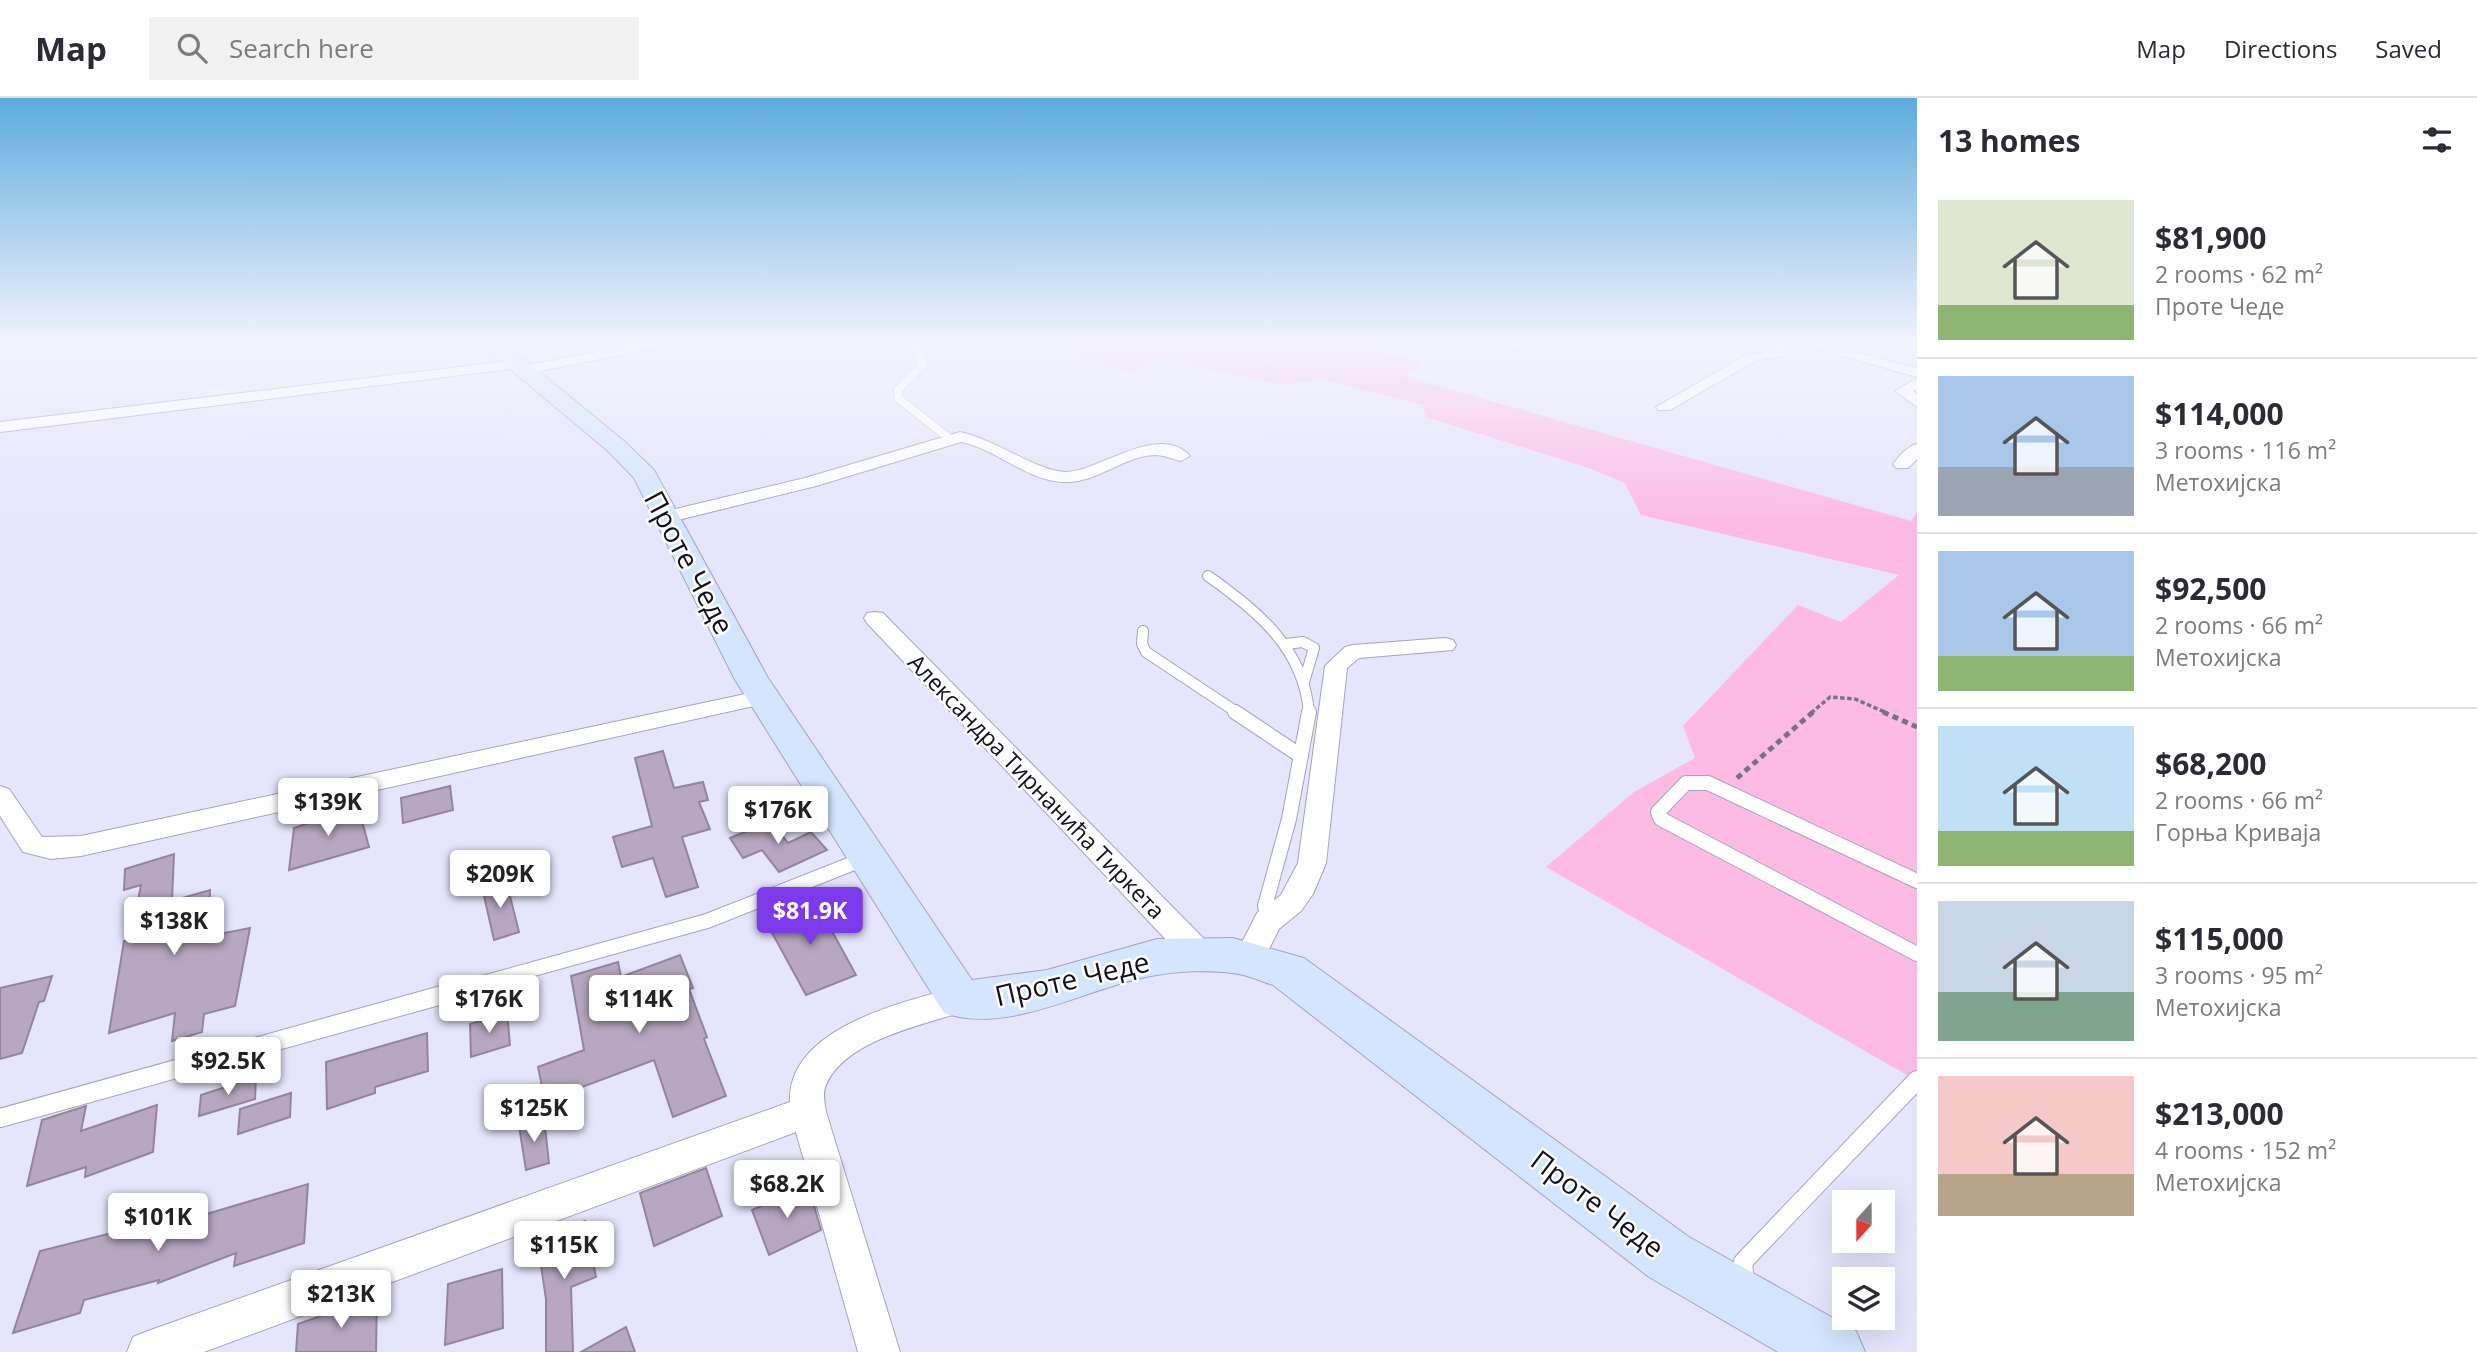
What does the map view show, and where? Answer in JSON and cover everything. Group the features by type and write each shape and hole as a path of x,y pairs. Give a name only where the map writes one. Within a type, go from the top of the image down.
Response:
{"street":[{"path":"0,427 213,403"},
{"name":"Проте Чеде","path":"564,403 616,446 645,475 764,697 960,1000 1006,997 1157,957 1199,954 1259,940 1288,971 1669,1257 1835,1352"},
{"path":"1664,407 1672,403"},
{"path":"666,517 810,482 960,437 984,441 1046,473 1064,477 1077,475 1149,448 1163,448 1181,456"},
{"path":"1902,464 1917,449"},
{"name":"Александра Тирнанића Тиркета","path":"875,618 1199,954"},
{"path":"1259,940 1303,886 1312,863 1336,666 1353,652 1445,645"},
{"path":"0,795 10,826 33,845 51,849 81,846 764,697"},
{"path":"878,1352 808,1112 808,1082 830,1052 909,1012 960,1000"},
{"path":"149,1352 808,1112"}],"lane":[{"path":"904,403 950,439"},
{"path":"1208,576 1257,610 1286,644 1304,682 1309,718 1292,816 1265,906 1259,940"},
{"path":"1143,631 1142,644 1146,652 1301,757"},
{"path":"1286,644 1297,641 1314,648 1304,682"},
{"path":"1917,881 1724,789 1699,782 1686,783 1658,812 1659,817 1917,954"},
{"path":"0,1118 707,920 867,858"},
{"path":"1746,1302 1742,1262 1917,1080"}],"path":[{"path":"1724,789 1830,697 1855,699 1917,727"}],"shaded area":[{"path":"1413,403 1496,403 1911,521 1917,512 1917,1081 1546,867 1634,792 1695,758 1683,726 1798,605 1841,622 1899,575 1641,515 1625,483 1586,467 1426,417 1423,405"}],"building":[{"path":"663,751 674,788 703,782 708,800 699,802 710,829 682,837 698,887 666,897 653,858 622,867 613,837 652,826 635,758"},
{"path":"450,786 453,810 403,823 401,798"},
{"path":"358,806 369,847 289,870 294,828"},
{"path":"772,821 788,843 811,832 827,850 779,872 762,850 743,858 730,838"},
{"path":"174,854 172,901 210,890 209,936 250,928 235,1006 204,1014 202,1032 172,1041 175,1013 109,1033 124,941 130,941 141,885 124,890 125,869"},
{"path":"506,880 519,932 494,940 482,887"},
{"path":"815,900 856,975 806,995 764,918"},
{"path":"680,955 707,1037 704,1039 726,1096 673,1117 654,1060 545,1101 538,1067 584,1050 571,976 618,962 621,977"},
{"path":"52,976 44,1001 39,1002 22,1053 0,1059 0,988"},
{"path":"507,1013 510,1045 471,1057 470,1024"},
{"path":"427,1033 428,1071 375,1087 375,1093 327,1109 326,1062"},
{"path":"256,1077 255,1099 199,1116 201,1095"},
{"path":"291,1093 290,1117 238,1134 240,1109"},
{"path":"157,1105 153,1152 85,1177 86,1167 27,1186 42,1120 86,1106 81,1131"},
{"path":"544,1118 549,1163 526,1170 519,1126"},
{"path":"706,1168 722,1216 654,1246 640,1193"},
{"path":"308,1184 304,1243 234,1266 236,1253 158,1283 159,1280 84,1300 80,1313 13,1333 40,1251 112,1233 117,1216 148,1208 140,1239 210,1213"},
{"path":"808,1185 821,1230 769,1255 752,1210"},
{"path":"585,1221 596,1277 571,1287 573,1352 546,1352 546,1299 537,1239"},
{"path":"502,1269 503,1328 445,1345 448,1284"},
{"path":"377,1296 376,1352 296,1352 298,1324"},
{"path":"626,1327 635,1352 581,1352"}]}
